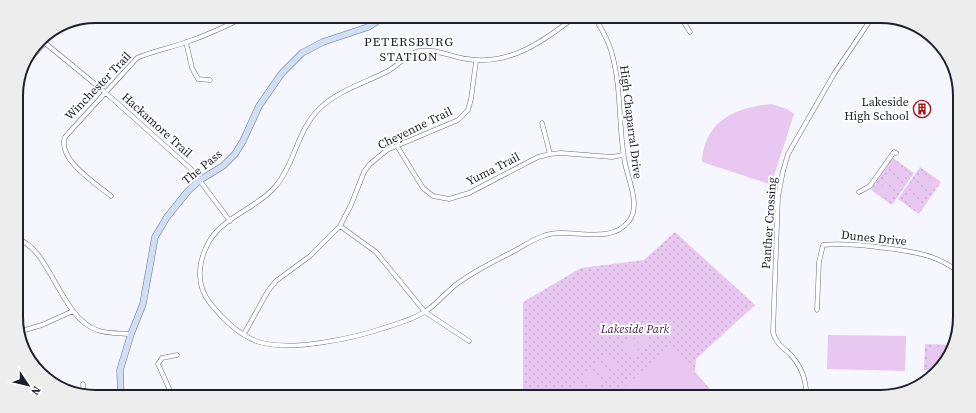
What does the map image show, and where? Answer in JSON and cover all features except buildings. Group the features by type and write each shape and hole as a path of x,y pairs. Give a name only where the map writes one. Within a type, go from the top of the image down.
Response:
{"street":[{"name":"Winchester Trail","path":"111,196 68,159 63,148 65,137 137,58 222,29 233,23"},
{"name":"The Pass","path":"121,390 120,370 131,334 143,304 155,237 176,204 200,180 222,166 235,154 243,141 259,106 282,73 302,53 323,42 368,27 374,23"},
{"name":"High Chaparral Drive","path":"567,23 555,33 523,52 505,58 476,61 437,52 419,51 407,57 392,69 342,92 321,107 308,122 297,143 286,170 276,186 262,200 219,229 211,239 199,266 199,279 207,299 231,325 258,341 272,344 311,344 337,341 388,327 425,312 457,284 473,273 542,236 558,232 605,235 620,229 629,221 634,212 635,201 628,183 623,155 617,76 611,50 598,23"},
{"path":"684,23 690,32"},
{"name":"Panther Crossing","path":"805,390 802,374 793,358 776,340 773,332 778,197 782,171 794,141 845,57 868,23"},
{"path":"186,42 192,68 198,79 210,80"},
{"name":"Hackamore Trail","path":"45,43 106,93 183,162 200,180 230,221"},
{"name":"Cheyenne Trail","path":"244,334 268,291 276,281 310,256 340,226 352,205 364,172 379,156 397,146 458,120 468,110 476,61"},
{"path":"542,123 550,154"},
{"name":"Yuma Trail","path":"397,146 423,188 433,196 449,199 469,193 538,158 550,154 561,153 612,157 623,155"},
{"path":"859,192 870,186 894,152 896,153"},
{"path":"340,226 376,252 425,312 469,341"},
{"path":"23,242 27,244 39,258 72,311 89,326 98,330 131,334"},
{"name":"Dunes Drive","path":"817,310 819,262 823,245 852,244 920,253 953,268"},
{"path":"24,330 42,325 72,311"},
{"path":"170,390 158,364 162,358 177,355"},
{"path":"83,384 83,388"}],"green space":[{"path":"772,104 787,109 794,114 772,182 769,184 702,162 704,148 709,136 716,126 724,119 746,109"},
{"path":"893,158 914,173 892,205 871,190"},
{"path":"895,163 909,173 904,179 890,169"},
{"path":"920,167 941,182 919,214 898,199"},
{"path":"887,173 901,183 897,190 883,180"},
{"path":"922,173 936,182 931,189 917,179"},
{"path":"914,183 928,192 924,199 910,189"},
{"path":"880,184 894,194 889,200 875,190"},
{"path":"907,193 921,203 917,209 903,199"},
{"name":"Lakeside Park","path":"675,232 755,305 696,359 695,372 711,390 523,390 523,302 581,268 644,260"},
{"path":"636,329 648,342 643,347 631,335"},
{"path":"828,335 906,336 905,371 827,369"},
{"path":"627,338 639,351 633,356 621,344"},
{"path":"925,344 947,345 941,357 932,369 930,370 924,370"},
{"path":"668,346 706,386 702,390 621,390"},
{"path":"927,349 935,349 935,365 927,366"},
{"path":"938,349 945,349 941,357 937,362"},
{"path":"609,355 621,367 615,372 603,360"},
{"path":"600,363 612,375 606,381 594,369"},
{"path":"590,372 602,385 597,390 585,378"},
{"path":"580,381 589,390 578,390 574,386"}],"place":[{"name":"Lakeside High School","path":"922,109"}],"district":[{"name":"PETERSBURG STATION","path":"409,48"}]}
